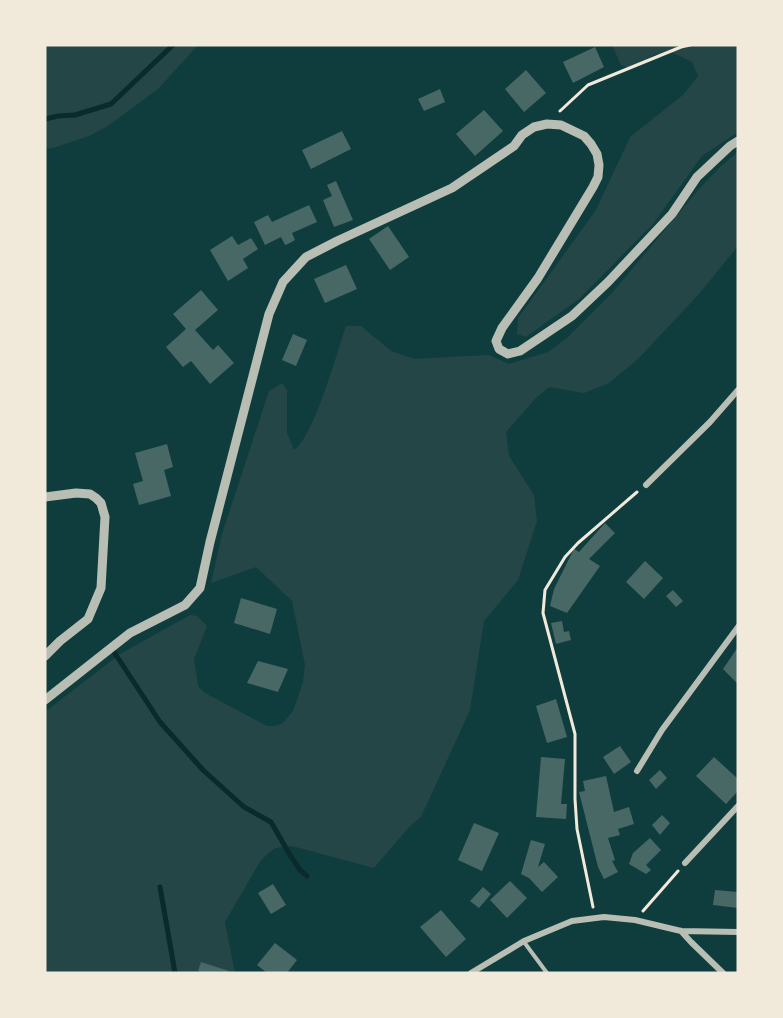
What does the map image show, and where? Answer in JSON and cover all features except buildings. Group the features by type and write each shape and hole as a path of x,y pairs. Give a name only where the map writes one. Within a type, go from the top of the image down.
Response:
{"street":[{"path":"45,700 130,633 185,605 201,588 210,542 269,314 283,282 306,257 337,240 453,188 514,146 522,135 534,127 547,124 561,125 584,136 591,144 597,154 598,177 538,278 502,328 496,341 499,349 508,354 520,351 572,316 608,282 672,214 697,177 738,141"},
{"path":"645,485 710,422 738,390"},
{"path":"45,497 76,493 90,494 101,503 105,517 101,588 88,619 45,656"},
{"path":"637,771 662,730 738,627"},
{"path":"685,863 738,806"},
{"path":"471,973 524,941 572,921 604,917 635,920 681,931 738,932"},
{"path":"681,931 723,973"}],"lane":[{"path":"524,941 547,973"}],"path":[{"path":"547,124 588,85 690,45"},
{"path":"595,918 577,829 574,734 543,613 545,590 571,550 645,485"},
{"path":"635,920 685,863"}],"shaded area":[{"path":"45,45 198,45 158,89 108,126 89,136 45,149"},
{"path":"612,45 738,45 738,132 702,156 653,224 579,299 526,337 517,334 518,318 596,210 630,137 683,95 698,76 692,62 673,53 654,55 629,68 621,65"},
{"path":"738,152 738,246 699,294 638,359 609,383 584,393 549,387 506,432 509,456 534,495 537,521 518,580 484,621 470,710 421,817 410,826 374,868 292,846 275,848 261,860 225,922 235,973 45,973 45,712 120,654 190,615 197,616 207,626 194,659 198,686 205,693 267,726 283,723 293,711 303,682 305,665 292,601 256,567 211,583 222,534 269,391 282,383 287,390 287,433 294,450 302,442 317,412 346,326 361,326 391,351 414,359 489,355 509,364 548,352 567,338 612,293 699,189"}],"waterway":[{"path":"45,119 75,115 111,104 173,45"},
{"path":"114,652 160,722 203,770 244,807 271,822 290,855 307,876"},
{"path":"160,887 175,973"}]}
